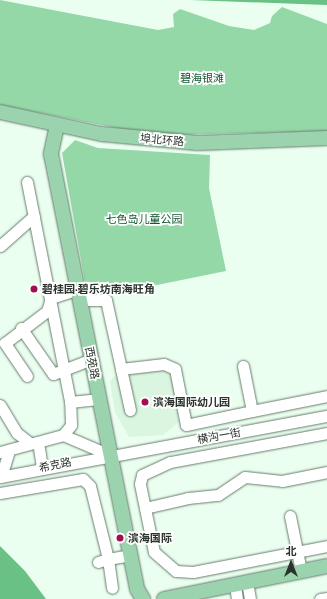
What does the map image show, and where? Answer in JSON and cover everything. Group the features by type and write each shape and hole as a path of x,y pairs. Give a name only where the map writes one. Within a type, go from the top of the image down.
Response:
{"main road":[{"name":"埠北环路","path":"0,112 57,126 198,143 327,138"},
{"name":"西苑路","path":"57,126 50,148 137,589 143,599"},
{"path":"164,599 327,566"}],"street":[{"path":"27,182 51,298 70,402 71,425 64,435"},
{"path":"0,246 34,216"},
{"path":"51,298 79,295 106,300 130,410"},
{"path":"27,376 5,343 21,328 47,311 51,298"},
{"path":"21,328 52,374 92,359"},
{"path":"121,369 164,364 175,369 186,425 327,396"},
{"path":"243,366 252,411"},
{"path":"70,402 100,399"},
{"path":"0,405 17,433 34,442 42,468"},
{"name":"横沟一街","path":"110,455 327,416"},
{"path":"327,433 153,468 142,475 140,484 154,552 163,564 176,571 193,572 327,546"},
{"path":"0,477 5,451 64,435 110,455"},
{"name":"希克路","path":"0,477 110,455"},
{"path":"145,508 188,498 218,495 244,477 282,481 327,472"},
{"path":"0,494 83,479 90,486 103,560 112,588"},
{"path":"290,516 301,571"},
{"path":"103,560 131,555"},
{"path":"237,599 241,584"},
{"path":"241,584 250,599"},
{"path":"320,599 327,598"}],"shaded area":[{"path":"191,0 327,0 327,5"},
{"name":"滨海国际幼儿园","path":"170,369 179,422 163,435 129,437 115,412 110,382 113,377 142,370"},
{"path":"0,546 25,571 46,599 0,599"}],"green space":[{"name":"碧海银滩","path":"0,0 158,30 174,27 173,14 180,9 229,26 254,30 270,23 272,16 282,7 327,24 327,131 173,135 127,130 0,105"},
{"name":"七色岛儿童公园","path":"75,140 98,148 210,155 209,188 226,271 88,299 62,153"}],"place":[{"name":"碧桂园·碧乐坊南海旺角","path":"34,289"},
{"name":"滨海国际幼儿园","path":"145,402"},
{"name":"滨海国际","path":"120,538"}]}
